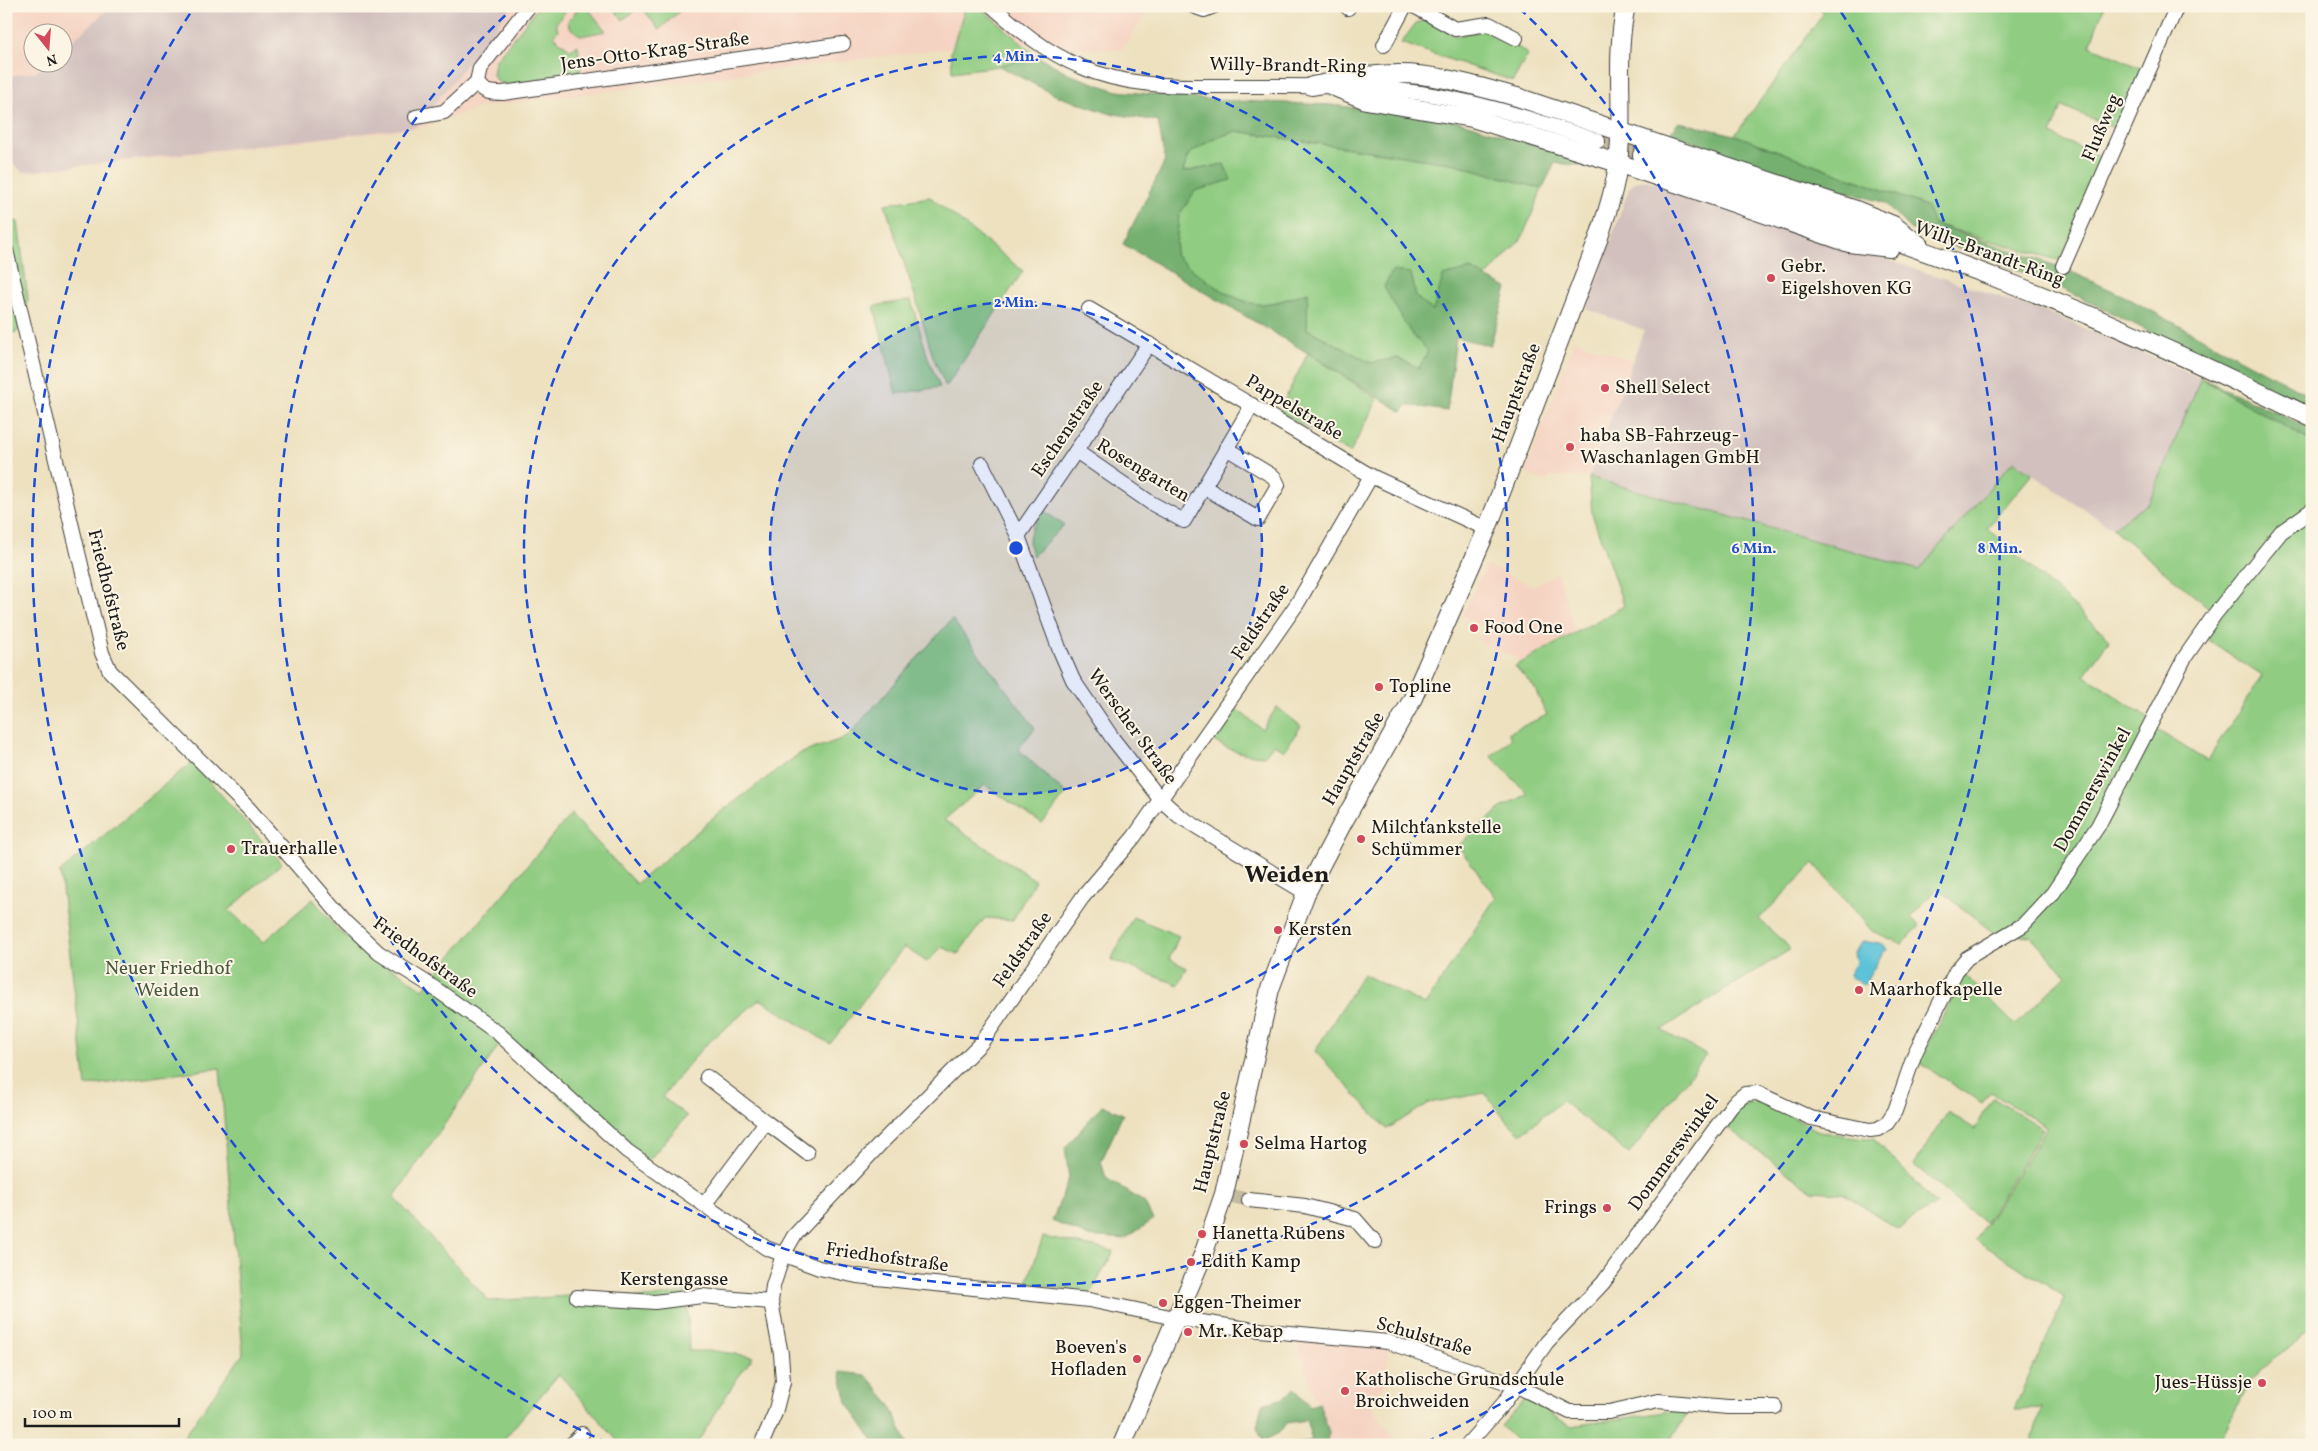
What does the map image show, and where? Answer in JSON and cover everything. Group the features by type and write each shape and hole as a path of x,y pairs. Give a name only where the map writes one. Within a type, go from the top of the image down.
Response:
{"main road":[{"name":"Hauptstraße","path":"1122,1445 1174,1318 1228,1195 1270,989 1306,892 1412,700 1487,529 1611,203 1618,163 1620,44 1626,6"},
{"path":"1312,86 1381,74 1399,74 1428,77 1518,97 1620,133 1660,144 1863,213 1893,225 1923,251"},
{"path":"1332,86 1366,100 1472,118 1618,163 1849,243 1923,251"},
{"name":"Willy-Brandt-Ring","path":"1642,155 1923,251 2086,314 2312,418"}],"street":[{"path":"416,117 444,112 478,82 480,68 529,6"},
{"name":"Willy-Brandt-Ring","path":"992,6 1049,50 1100,74 1133,82 1177,86 1332,86 1396,90 1464,100 1524,116 1598,141"},
{"path":"1194,6 1204,10 1214,6"},
{"path":"1414,6 1455,30 1489,24 1516,38"},
{"name":"Flußweg","path":"2063,266 2177,6"},
{"path":"1384,46 1399,8"},
{"name":"Jens-Otto-Krag-Straße","path":"478,82 483,90 492,93 503,93 843,44"},
{"name":"Friedhofstraße","path":"6,250 102,653 110,671 249,809 346,922 379,953 498,1034 627,1151 766,1248 833,1272 1089,1300 1174,1318"},
{"name":"Pappelstraße","path":"1089,309 1371,476 1487,529"},
{"name":"Eschenstraße","path":"1018,536 1149,344"},
{"name":"Rosengarten","path":"1076,452 1151,502 1184,521 1252,405"},
{"name":"Rosengarten","path":"1204,487 1258,519 1278,485 1274,477 1226,448"},
{"name":"Werscher Straße","path":"982,464 1018,536 1059,648 1073,680 1113,740 1160,799 1196,828 1306,892"},
{"name":"Feldstraße","path":"761,1445 775,1413 783,1382 781,1354 771,1302 776,1269 782,1255 804,1224 981,1043 1082,898 1134,837 1297,604 1371,476"},
{"name":"Dommerswinkel","path":"1467,1445 1517,1386 1547,1342 1603,1283 1716,1124 1740,1096 1758,1093 1811,1118 1870,1130 1878,1129 1887,1123 1895,1111 1915,1053 1956,971 1967,958 2023,925 2053,893 2098,826 2185,658 2238,585 2281,532 2312,510"},
{"path":"707,1077 807,1153"},
{"path":"704,1205 766,1122"},
{"path":"1249,1200 1305,1206 1355,1219 1374,1242"},
{"name":"Kerstengasse","path":"577,1297 655,1302 702,1296 771,1302"},
{"name":"Schulstraße","path":"1174,1318 1248,1329 1388,1342 1517,1386 1570,1412 1588,1414 1609,1412 1658,1401 1728,1407 1775,1407"},
{"path":"571,1445 582,1434"}],"shaded area":[{"path":"6,6 1151,6 1122,50 1000,42 481,107 418,128 24,173 6,145"},
{"path":"112,6 513,6 416,127 23,172 6,158 6,76 36,72 72,72 72,41"},
{"path":"1646,180 2049,313 2201,378 2149,503 2112,528 2013,461 1919,570 1589,477 1644,330 1587,309 1629,188 1635,182"},
{"path":"1575,340 1632,361 1589,477 1549,477 1548,481 1525,473"},
{"path":"1486,565 1533,586 1558,573 1575,632 1523,661 1478,641 1485,626 1462,616"},
{"name":"Katholische Grundschule Broichweiden","path":"1296,1339 1388,1348 1387,1384 1366,1399 1395,1439 1388,1445 1307,1445 1326,1432"}],"green space":[{"path":"539,6 570,6 556,23 558,31 553,36 571,50 578,45 581,73 511,85 499,83 493,76 495,61"},
{"path":"580,6 586,6 606,31 581,36 569,27 568,21"},
{"path":"611,6 640,6 623,20"},
{"path":"641,6 685,6 659,30"},
{"path":"961,6 979,6 1035,55 999,66 952,72 951,52 964,11"},
{"path":"1817,6 2104,6 2090,46 2143,69 2119,130 2062,106 2051,135 2107,159 2061,258 2057,260 1934,224 1926,206 1735,135 1824,13"},
{"path":"1430,19 1455,36 1485,30 1496,39 1505,38 1528,54 1513,81 1401,43 1416,23"},
{"path":"1035,55 1074,76 1117,91 1215,100 1332,105 1458,121 1587,161 1587,166 1555,163 1542,189 1456,164 1236,131 1211,140 1188,155 1183,172 1224,164 1231,180 1195,191 1179,215 1175,255 1219,288 1247,302 1255,304 1270,303 1308,292 1307,329 1371,363 1397,358 1419,368 1428,351 1410,332 1384,287 1392,271 1411,273 1416,297 1433,311 1443,276 1470,269 1507,288 1490,346 1456,337 1447,411 1407,405 1402,412 1308,353 1123,244 1165,161 1158,121 1108,113 1057,96 999,66"},
{"path":"1679,122 1735,135 1926,206 1934,224 2063,268 2124,296 2312,397 2312,412 2051,283 1910,229 1885,203 1772,170 1670,133"},
{"path":"1236,131 1456,164 1542,189 1522,238 1485,278 1470,269 1433,311 1416,297 1411,273 1410,332 1428,351 1419,368 1397,358 1371,363 1307,329 1308,292 1270,303 1254,304 1218,288 1175,255 1179,215 1195,191 1224,164 1183,172 1188,155 1211,140"},
{"path":"930,197 1023,271 946,387 933,357 885,204"},
{"path":"6,218 18,222 28,299 17,332 6,334"},
{"path":"911,300 928,358 940,387 896,394 874,306"},
{"path":"1308,353 1378,399 1350,453 1279,411"},
{"path":"2201,378 2312,442 2312,1327 2249,1382 2218,1445 2031,1445 2041,1408 2014,1409 2065,1297 1976,1240 2047,1127 1990,1092 1982,1103 1918,1062 1965,975 2015,1025 2066,975 2031,936 1995,934 1937,888 1911,917 1920,926 1902,944 1872,931 1814,863 1759,919 1791,949 1661,1030 1706,1055 1629,1154 1562,1101 1521,1134 1509,1123 1485,1093 1429,1103 1387,1129 1315,1051 1363,974 1425,1005 1496,897 1458,846 1501,808 1528,794 1491,756 1511,739 1508,733 1547,715 1534,687 1515,666 1624,606 1592,514 1589,477 1919,570 2013,461 2032,474 1987,528 2110,639 2084,675 2148,718 2154,728 2207,761 2262,676 2206,638 2221,618 2112,528 2149,503"},
{"path":"2201,378 2312,429 2312,442"},
{"path":"1044,511 1064,525 1033,556 1029,538 1036,522"},
{"name":"Neuer Friedhof Weiden","path":"952,619 1035,728 1018,749 1066,794 1042,824 985,785 944,820 1035,880 1013,920 985,918 958,954 942,947 927,962 904,947 830,1044 760,999 703,1047 662,1097 687,1116 642,1168 500,1044 394,1197 489,1301 601,1294 649,1298 687,1292 689,1351 716,1351 753,1357 736,1380 696,1445 621,1445 559,1374 499,1445 178,1445 243,1354 220,1068 86,1086 60,872 192,762 282,863 229,910 263,942 313,899 340,932 423,989 571,814 636,884 718,814 799,754 847,737"},
{"path":"1277,707 1301,726 1284,751 1274,744 1264,756 1250,754 1230,749 1212,740 1235,708 1262,729"},
{"path":"1133,917 1179,936 1169,959 1187,968 1179,985 1111,960"},
{"path":"1993,1098 2043,1129 1985,1223 1914,1165 1948,1112 1975,1129"},
{"path":"1761,1100 1819,1132 1874,1139 1936,1204 1898,1229 1843,1193 1812,1191 1724,1125 1743,1105"},
{"path":"1102,1105 1123,1114 1101,1162 1106,1178 1144,1202 1153,1220 1125,1239 1087,1236 1052,1221 1069,1178 1065,1148"},
{"path":"1043,1237 1114,1251 1090,1294 1027,1283"},
{"path":"840,1372 866,1375 890,1404 908,1445 876,1445 847,1402"},
{"path":"1294,1388 1310,1406 1319,1403 1329,1432 1326,1445 1294,1445 1312,1440 1306,1420 1286,1423 1279,1433 1263,1441 1257,1427 1262,1404 1284,1398"},
{"path":"1525,1399 1571,1426 1692,1408 1666,1445 1520,1445 1501,1426"}],"water":[{"path":"1863,941 1884,945 1887,950 1883,952 1865,984 1861,984 1851,978 1849,974 1856,963 1854,952"}],"tunnel":[{"path":"1598,141 1642,155"},
{"path":"1232,1196 1249,1200"}],"place":[{"name":"Gebr. Eigelshoven KG","path":"1771,278"},
{"name":"Shell Select","path":"1605,388"},
{"name":"haba SB-Fahrzeug- Waschanlagen GmbH","path":"1570,447"},
{"name":"Food One","path":"1474,628"},
{"name":"Topline","path":"1379,687"},
{"name":"Milchtankstelle Schümmer","path":"1361,839"},
{"name":"Trauerhalle","path":"231,849"},
{"name":"Kersten","path":"1278,930"},
{"name":"Maarhofkapelle","path":"1859,990"},
{"name":"Selma Hartog","path":"1244,1144"},
{"name":"Frings","path":"1607,1208"},
{"name":"Hanetta Rubens","path":"1202,1234"},
{"name":"Edith Kamp","path":"1191,1262"},
{"name":"Eggen-Theimer","path":"1163,1303"},
{"name":"Mr. Kebap","path":"1188,1332"},
{"name":"Boeven's Hofladen","path":"1137,1359"},
{"name":"Jues-Hüssje","path":"2262,1383"},
{"name":"Katholische Grundschule Broichweiden","path":"1345,1391"}],"district":[{"name":"Weiden","path":"1287,876"}]}
